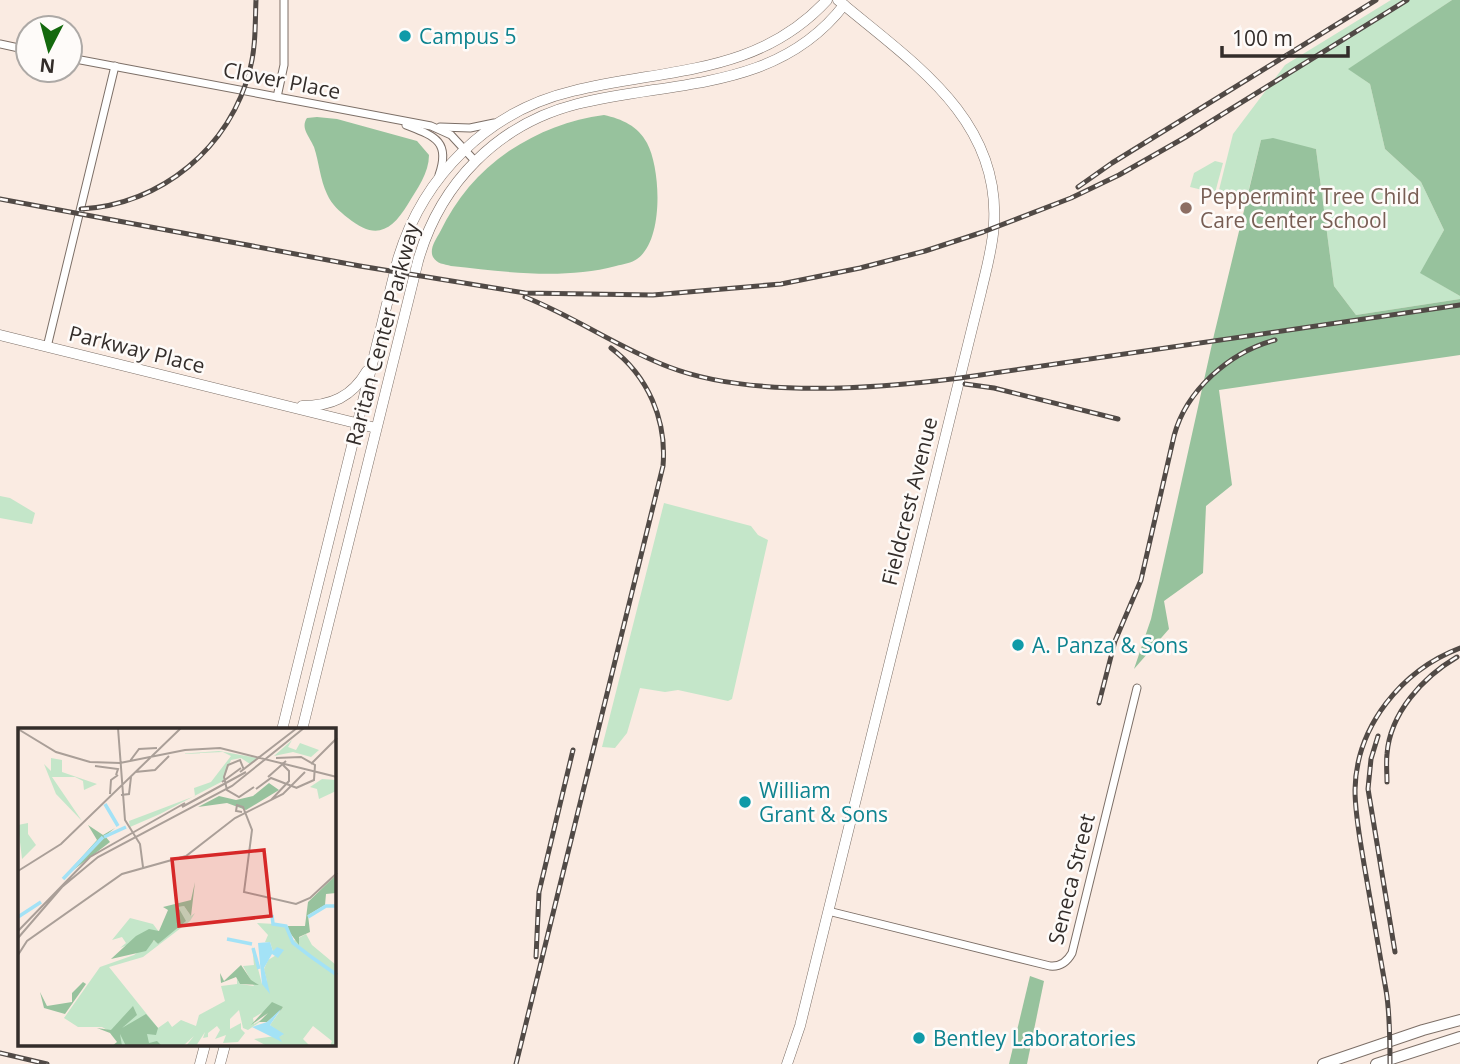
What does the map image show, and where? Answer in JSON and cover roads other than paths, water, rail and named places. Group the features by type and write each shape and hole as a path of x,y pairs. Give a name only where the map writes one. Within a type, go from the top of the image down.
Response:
{"main road":[{"path":"1323,1064 1460,1020"},
{"path":"1377,1064 1460,1037"}],"street":[{"path":"277,97 284,65 284,0"},
{"name":"Raritan Center Parkway","path":"282,728 374,354 406,235 415,214 436,182 465,149 504,119 542,100 572,91 738,59 784,36 827,0"},
{"name":"Raritan Center Parkway","path":"302,728 424,240 443,200 475,161 510,133 557,110 592,101 726,78 761,67 804,43 832,19 843,2"},
{"name":"Fieldcrest Avenue","path":"787,1064 798,1035 986,269 995,220 987,162 966,119 933,82 843,2"},
{"name":"Clover Place","path":"84,60 426,125 446,132 475,161"},
{"name":"Parkway Place","path":"116,66 47,347 376,428"},
{"path":"382,117 422,131 438,141 443,157 436,182"},
{"path":"426,125 476,127 504,119"},
{"path":"0,335 47,347"},
{"path":"282,405 315,405 340,400 359,384 374,354"},
{"name":"Seneca Street","path":"828,911 1050,965 1063,964 1072,953 1137,688"},
{"path":"200,1064 205,1046"},
{"path":"220,1064 225,1046"}],"railway":[{"path":"81,209 110,205 165,184 209,147 227,123 241,97 250,69 256,0"},
{"path":"1078,187 1112,163 1376,0"},
{"path":"0,199 360,266 525,293 653,295 781,284 925,251 1071,198 1119,175 1184,138 1407,0"},
{"path":"525,297 669,367 701,377 737,383 813,388 851,388 960,378 1460,305"},
{"path":"1099,703 1115,641 1141,580 1180,419 1199,389 1212,375 1242,354 1275,340"},
{"path":"516,1064 663,466 662,432 652,400 635,372 611,348"},
{"path":"965,384 994,388 1118,419"},
{"path":"1390,1064 1387,999 1357,817 1357,766 1373,723 1386,703 1419,670 1460,648"},
{"path":"1387,782 1389,739 1394,724 1421,686 1457,657"},
{"path":"1378,736 1371,759 1368,789 1395,952"},
{"path":"536,957 539,892 573,750"},
{"path":"0,1053 47,1064"}],"place":[{"name":"Campus 5","path":"405,36"},
{"name":"Peppermint Tree Child Care Center School","path":"1186,208"},
{"name":"A. Panza & Sons","path":"1018,645"},
{"name":"William Grant & Sons","path":"745,802"},
{"name":"Bentley Laboratories","path":"919,1038"}]}
